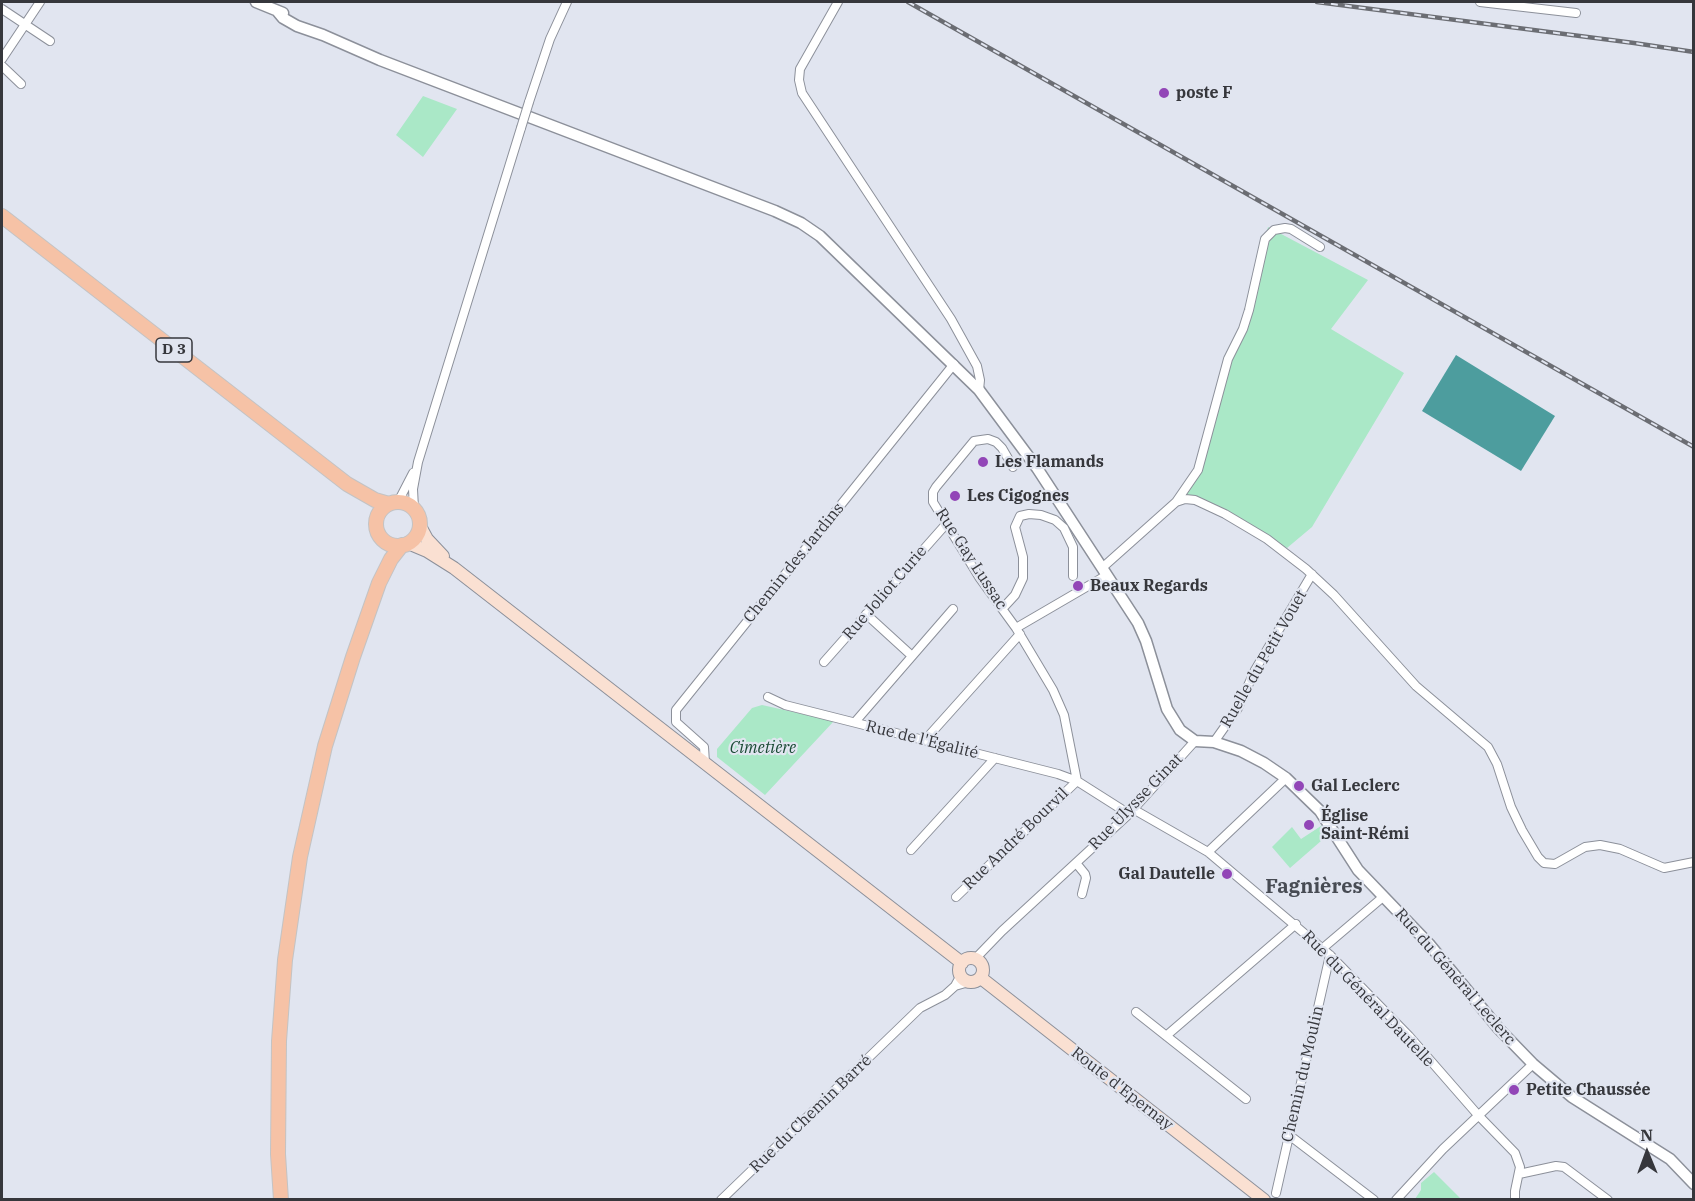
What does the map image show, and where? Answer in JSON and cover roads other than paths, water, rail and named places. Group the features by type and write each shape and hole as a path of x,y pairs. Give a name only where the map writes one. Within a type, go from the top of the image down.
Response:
{"main road":[{"name":"D 3","path":"2,216 347,484 375,500 393,503"},
{"name":"D 3","path":"347,484 370,510 376,521"},
{"path":"393,503 414,508 420,526 433,546 454,568 427,551 405,544 388,543 382,539 376,528 380,511 393,503"},
{"path":"281,1200 278,1073 284,969 306,825 325,746 379,582 391,559 405,544 414,539 420,526"},
{"path":"379,582 382,539"},
{"name":"Route d'Epernay","path":"454,568 705,763 965,977 1264,1200"},
{"path":"971,958 975,959 982,968 965,977 971,958"}],"street":[{"path":"2,59 40,2"},
{"path":"256,2 301,20 323,35 439,83 789,216 825,240 954,364 996,412 1037,468 1142,631 1171,716 1180,730 1194,741"},
{"path":"414,508 413,489 418,462 529,102 550,39 567,2"},
{"path":"838,2 800,69 799,80 802,93 951,319 977,366 980,380 979,390"},
{"path":"1480,2 1576,13"},
{"path":"2,9 50,41"},
{"path":"2,66 21,84"},
{"path":"925,740 1018,631 1105,571 1176,502 1192,481 1201,462 1228,359 1243,329 1249,310 1265,239 1270,232 1285,228 1291,229 1320,247"},
{"name":"Chemin des Jardins","path":"705,763 704,747 676,722 676,710 954,364"},
{"name":"Rue Gay Lussac","path":"1013,467 996,442 988,439 974,441 933,492 933,502 985,585 1018,631"},
{"path":"393,503 418,462"},
{"path":"1176,502 1189,499 1202,502 1267,539 1312,574 1416,686 1488,747 1497,764 1511,807 1541,861 1555,864 1585,848 1600,845 1620,849 1664,868 1694,862"},
{"path":"1003,608 1015,594 1023,578 1023,557 1015,527 1020,516 1041,515 1055,520 1064,528 1073,548 1073,576"},
{"name":"Rue Joliot Curie","path":"824,662 947,523"},
{"name":"Ruelle du Petit Vouet","path":"1214,742 1238,708 1255,670 1312,574"},
{"path":"855,722 953,609"},
{"path":"866,614 912,656"},
{"path":"1018,631 1059,701 1077,781"},
{"name":"Rue de l'Égalité","path":"768,697 785,705 1058,774 1077,781"},
{"name":"Rue du Général Leclerc","path":"1194,741 1214,742 1229,747 1253,757 1286,778 1320,811 1358,870 1429,944 1493,1022 1533,1064 1572,1097 1670,1159 1694,1184"},
{"name":"Rue Ulysse Ginat","path":"975,959 1002,931 1131,812 1194,741"},
{"path":"911,850 995,758"},
{"path":"1208,852 1286,778"},
{"name":"Rue du Général Dautelle","path":"1077,781 1208,852 1323,948 1408,1036 1515,1153 1521,1167 1519,1174"},
{"name":"Rue André Bourvil","path":"956,897 1077,781"},
{"name":"Rue Ulysse Ginat","path":"1076,863 1086,878 1082,894"},
{"path":"1323,948 1383,897"},
{"path":"1166,1036 1296,924"},
{"name":"Chemin du Moulin","path":"1276,1193 1330,955"},
{"name":"Rue du Chemin Barré","path":"721,1200 920,1008 945,995 965,977"},
{"path":"1136,1012 1246,1099"},
{"path":"1396,1200 1432,1160 1533,1064"},
{"path":"1289,1135 1374,1200"},
{"path":"1515,1200 1519,1174 1556,1166 1564,1167 1608,1200"}],"water":[{"path":"1456,355 1555,416 1521,471 1422,411"}],"railway":[{"path":"908,2 1694,447"},
{"path":"1317,2 1694,52"}],"place":[{"name":"poste F","path":"1164,93"},
{"name":"Les Flamands","path":"983,462"},
{"name":"Les Cigognes","path":"955,496"},
{"name":"Beaux Regards","path":"1078,586"},
{"name":"Gal Leclerc","path":"1299,786"},
{"name":"Église Saint-Rémi","path":"1309,825"},
{"name":"Gal Dautelle","path":"1227,874"},
{"name":"Petite Chaussée","path":"1514,1090"}],"district":[{"name":"Fagnières","path":"1314,887"}],"park label":[{"name":"Cimetière","path":"763,748"}]}
